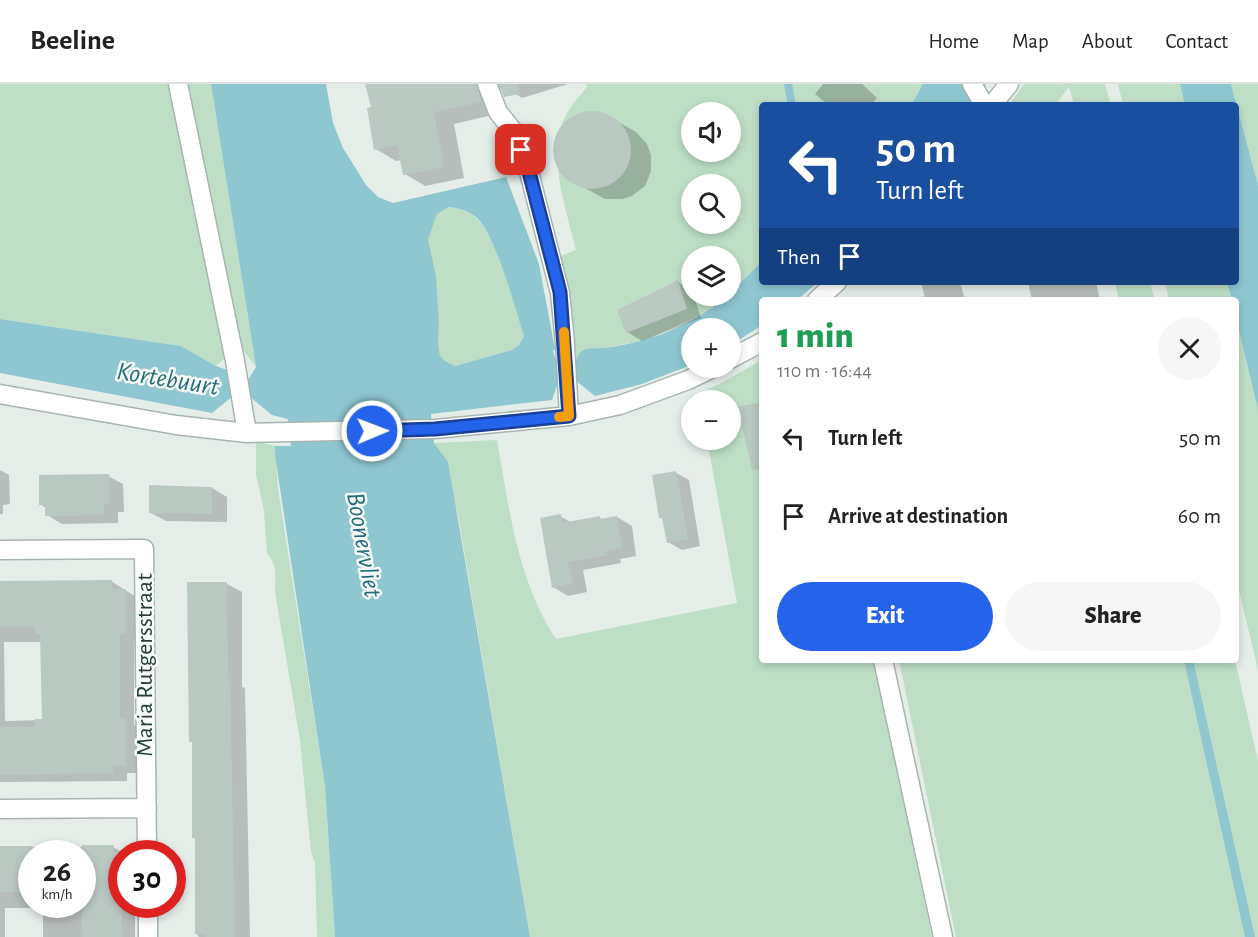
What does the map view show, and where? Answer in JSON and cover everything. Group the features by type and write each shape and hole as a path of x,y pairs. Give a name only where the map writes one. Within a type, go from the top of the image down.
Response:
{"street":[{"path":"178,84 235,361 247,433"},
{"path":"487,84 498,112 514,132 528,168 560,292 569,416"},
{"path":"982,98 1009,84"},
{"path":"820,297 834,285"},
{"path":"741,353 759,344"},
{"path":"0,394 176,424 247,433 435,429 569,416 620,405 692,378"},
{"name":"Maria Rutgersstraat","path":"0,550 144,549 147,840"},
{"path":"884,663 943,937"},
{"path":"0,809 147,808"},
{"path":"148,918 148,937"}],"green space":[{"path":"0,84 211,84 256,367 239,345 216,366 181,346 0,319"},
{"path":"586,84 923,84 913,102 759,102 759,264 741,283 741,246 681,246 681,306 715,306 695,318 681,318 681,324 643,341 580,352 575,363 553,259 576,250 558,165 557,148 565,117 587,87"},
{"path":"1024,84 1105,84 1110,102 1073,102 1069,87 1057,102 1011,102"},
{"path":"1118,84 1180,84 1184,102 1122,102"},
{"path":"1231,84 1258,84 1258,185 1239,114 1239,102 1236,102"},
{"path":"449,207 468,212 485,229 499,258 524,336 519,345 512,350 455,366 440,356 439,325 428,240 437,214"},
{"path":"1116,285 1151,285 1154,297 1118,297"},
{"path":"1166,285 1228,285 1231,297 1168,297"},
{"path":"1239,331 1258,410 1258,670 1239,591"},
{"path":"759,362 759,663 875,663 932,937 530,937 458,515 434,443 497,440 523,568 543,616 556,639 737,603 709,450 741,450 741,390 706,390 730,378 741,378 741,372"},
{"path":"256,441 275,446 278,489 325,787 335,937 317,937 315,862 311,852 300,740 275,592 274,567 267,554 264,511 256,474"},
{"path":"900,663 1236,663 1258,761 1258,937 956,937"}],"water":[{"path":"211,84 326,84 333,123 343,148 366,185 378,197 393,203 506,177 539,264 557,364 575,363 580,352 586,349 624,345 681,326 681,369 642,384 595,396 575,380 559,380 552,400 431,414 434,443 448,462 530,937 335,937 325,787 275,455 275,446 291,446 288,419 272,415 249,396 233,396 212,413 0,373 0,319 181,346 227,370 231,376 247,382 256,367","holes":["449,207 472,214 478,219 492,242 505,274 524,336 519,345 512,350 455,366 440,356 436,276 428,240 437,214"]},
{"path":"923,84 986,84 971,102 913,102"},
{"path":"1180,84 1231,84 1236,102 1184,102"},
{"path":"1239,114 1258,185 1258,410 1239,331 1239,297 1231,297 1228,285 1239,285"},
{"path":"759,264 759,285 814,285 800,297 759,297 759,327 741,339 741,318 696,318 713,306 741,306 741,283"},
{"path":"1185,663 1194,663 1255,937 1245,937"}],"building":[{"path":"365,84 476,84 482,102 434,112 444,167 403,175 397,145 374,150 367,108 371,107"},
{"path":"499,84 518,84 519,94 504,97"},
{"path":"592,111 607,114 619,123 628,135 631,150 628,165 619,177 607,186 592,189 577,186 565,177 556,165 553,150 556,135 565,123 577,114"},
{"path":"678,280 681,290 681,306 686,306 687,309 626,333 617,310"},
{"path":"759,403 759,469 752,470 741,420 741,406"},
{"path":"676,471 688,539 667,543 662,518 659,518 652,475"},
{"path":"109,474 109,504 104,504 104,515 45,516 45,505 39,505 39,475"},
{"path":"149,485 212,487 212,514 149,513"},
{"path":"561,514 562,523 600,516 600,519 617,516 622,548 606,551 607,555 568,562 573,584 552,588 540,518"},
{"path":"112,580 112,589 126,589 126,634 120,634 120,718 126,718 126,766 113,766 113,773 0,775 0,727 35,727 35,719 42,719 40,634 35,634 35,627 0,627 0,581"},
{"path":"187,582 227,582 235,937 206,937 206,934 195,934 195,838 192,838 192,742 189,742"},
{"path":"96,845 108,845 108,918 122,918 122,937 82,937 82,918 96,918"},
{"path":"0,846 18,846 18,892 0,892"}],"waterway":[{"path":"788,84 791,102"}],"slow traffic":[{"path":"559,417 569,416 564,332"}],"route":[{"path":"372,431 435,429 569,416 560,292 528,168 521,150"}],"water label":[{"name":"Kortebuurt","path":"168,379"},
{"name":"Boonervliet","path":"364,545"}]}
